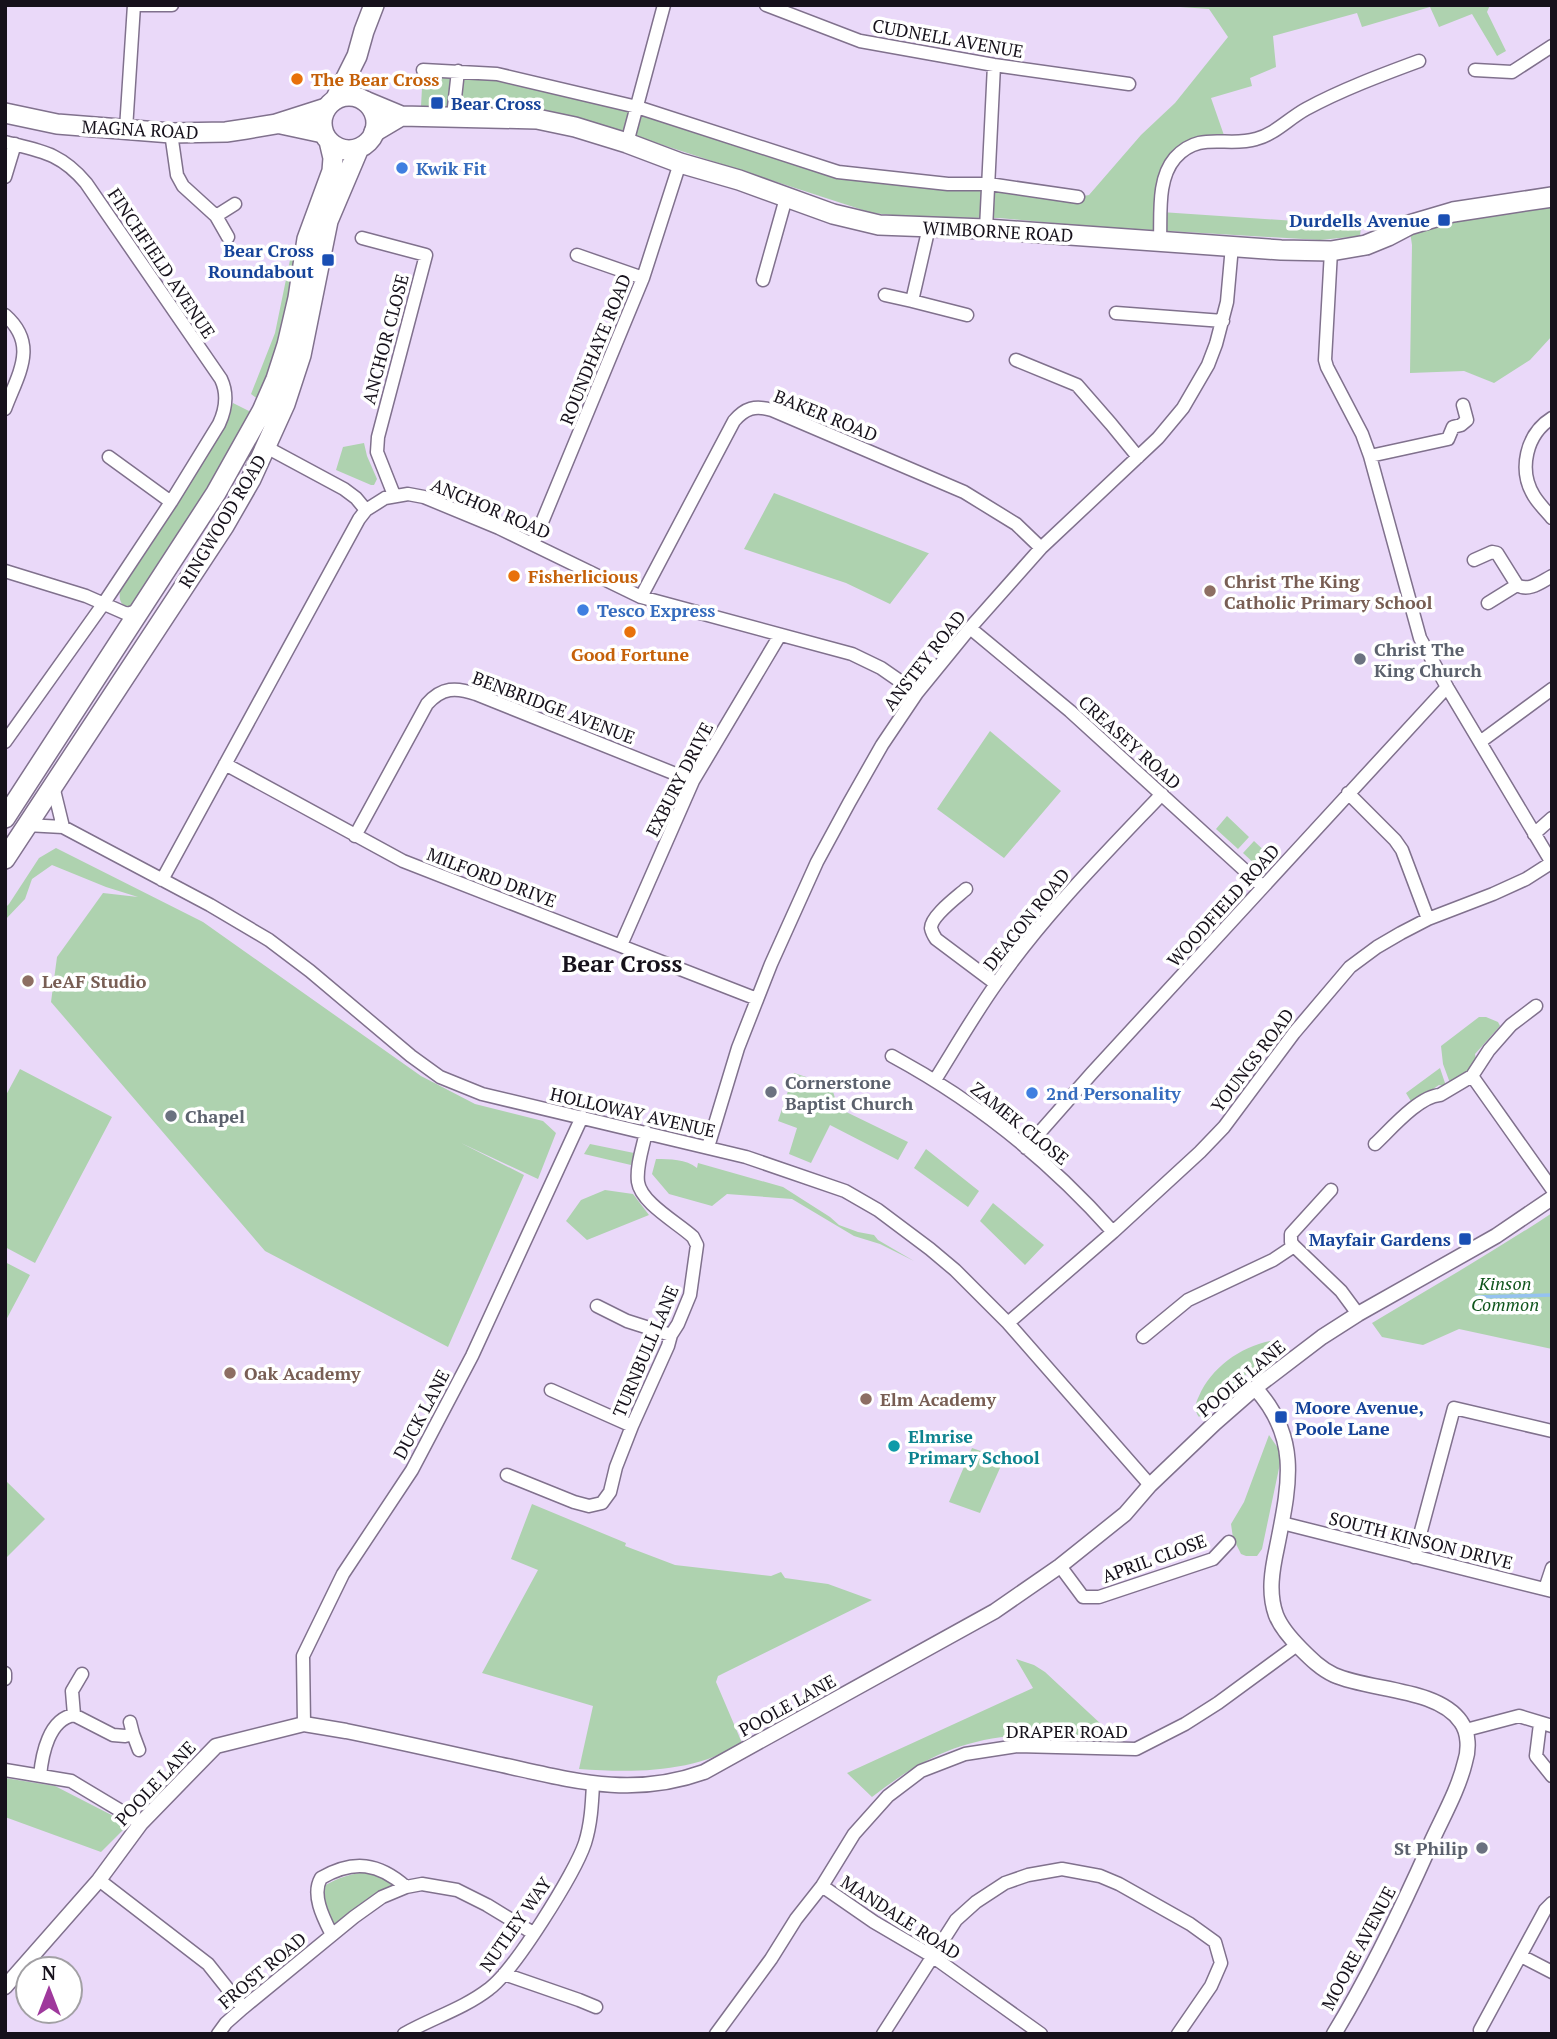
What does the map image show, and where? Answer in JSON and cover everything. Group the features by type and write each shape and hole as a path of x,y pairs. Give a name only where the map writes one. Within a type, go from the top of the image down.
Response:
{"main road":[{"path":"374,5 357,56 322,116 321,124 326,137 343,149 359,148 374,132 401,116"},
{"path":"357,56 362,99"},
{"path":"331,103 351,96 362,99 373,111 374,132"},
{"name":"WIMBORNE ROAD","path":"362,99 401,116 537,119 575,127 739,180 833,214 879,225 986,229 1281,250 1331,251 1366,245 1419,221 1453,212 1552,197"},
{"name":"MAGNA ROAD","path":"5,113 57,124 171,133 226,132 276,124 331,103"},
{"name":"MAGNA ROAD","path":"276,124 326,137"},
{"name":"RINGWOOD ROAD","path":"5,818 142,609 237,459 256,424 276,379 287,345 307,239 332,171 333,158 326,137"},
{"name":"RINGWOOD ROAD","path":"5,859 251,479 285,404 301,355 328,221 359,148"}],"street":[{"path":"127,129 134,5 172,5"},
{"path":"627,143 664,5"},
{"name":"CUDNELL AVENUE","path":"766,5 860,40 994,65 1129,85"},
{"path":"1475,70 1512,72 1552,46"},
{"path":"1160,240 1163,180 1176,157 1187,148 1199,142 1213,140 1250,141 1265,137 1306,109 1419,61"},
{"path":"986,229 994,65"},
{"path":"423,70 497,74 637,107 838,172 948,184 989,184 1078,197"},
{"path":"453,116 458,71"},
{"path":"171,133 177,175 183,186 216,216 228,237"},
{"path":"5,177 10,143"},
{"name":"FINCHFIELD AVENUE","path":"10,143 42,151 75,169 221,379 225,389 224,413 171,502"},
{"name":"ROUNDHAYE ROAD","path":"533,544 643,278 680,163"},
{"path":"763,280 786,198"},
{"path":"216,216 234,204"},
{"path":"912,301 929,227"},
{"name":"ANCHOR CLOSE","path":"362,238 426,255 378,437 377,452 394,495"},
{"name":"ANSTEY ROAD","path":"708,1147 738,1048 757,999 817,862 883,745 917,692 1041,548 1158,438 1183,408 1208,365 1223,321 1232,246"},
{"path":"1331,251 1325,360 1370,456 1420,638 1552,863"},
{"path":"577,255 643,278"},
{"path":"885,295 967,315"},
{"path":"1116,313 1223,321"},
{"path":"5,315 17,326 24,347 23,359 5,409"},
{"path":"1016,360 1077,385 1138,457"},
{"path":"1370,456 1448,439 1453,428 1467,420 1463,405"},
{"name":"BAKER ROAD","path":"641,597 734,421 747,409 756,407 772,410 964,492 1016,524 1041,548"},
{"path":"1552,418 1536,431 1529,444 1526,468 1534,497 1552,518"},
{"path":"266,447 344,489 366,510"},
{"path":"5,742 104,603 171,502 117,458"},
{"path":"162,880 359,519 366,510 394,495"},
{"name":"ANCHOR ROAD","path":"394,495 424,497 458,509 641,597 852,654 881,668 917,692"},
{"path":"1474,560 1492,552 1497,553 1517,585 1522,588 1529,588 1552,576"},
{"path":"5,571 104,603 127,614 142,609"},
{"path":"1488,603 1517,585"},
{"path":"119,611 125,625 123,635"},
{"name":"CREASEY ROAD","path":"970,628 1070,711 1263,887"},
{"name":"EXBURY DRIVE","path":"621,945 694,780 780,635"},
{"name":"WOODFIELD ROAD","path":"1026,1148 1447,687"},
{"name":"BENBRIDGE AVENUE","path":"355,836 427,704 434,696 453,689 463,689 694,780"},
{"path":"1480,742 1552,689"},
{"name":"MILFORD DRIVE","path":"225,764 355,836 412,864 757,999"},
{"path":"53,786 63,827"},
{"path":"1348,793 1395,839 1402,850 1428,919"},
{"name":"DEACON ROAD","path":"935,1080 996,984 1076,884 1162,794"},
{"path":"1534,834 1552,818"},
{"name":"HOLLOWAY AVENUE","path":"26,825 63,827 216,908 269,940 440,1077 482,1094 746,1157 845,1191 878,1210 947,1263 1008,1323 1150,1485"},
{"name":"YOUNGS ROAD","path":"1008,1323 1179,1173 1224,1126 1294,1033 1350,967 1377,947 1428,919 1493,894 1552,863"},
{"path":"966,889 934,920 932,933 936,939 996,984"},
{"path":"1376,1144 1410,1111 1434,1095 1440,1095 1472,1076 1489,1050 1511,1025 1536,1006"},
{"name":"ZAMEK CLOSE","path":"892,1056 975,1107 1080,1195 1113,1232"},
{"path":"1472,1076 1552,1189"},
{"name":"DUCK LANE","path":"304,1724 303,1656 343,1574 412,1469 469,1362 582,1117"},
{"name":"TURNBULL LANE","path":"507,1475 573,1502 590,1506 602,1503 610,1492 616,1467 632,1426 690,1296 697,1245 682,1226 649,1202 638,1184 646,1132"},
{"path":"1331,1190 1291,1234 1291,1242 1341,1292 1358,1314"},
{"name":"POOLE LANE","path":"5,1987 99,1880 141,1823 216,1746 304,1724 593,1784 640,1787 689,1778 705,1772 995,1611 1060,1566 1125,1514 1150,1485 1215,1423 1255,1388 1322,1337 1496,1236 1552,1198"},
{"path":"1143,1337 1188,1300 1273,1260 1294,1245"},
{"path":"597,1306 627,1321 671,1335"},
{"path":"1255,1388 1273,1411 1285,1436 1288,1465 1282,1523 1272,1569 1271,1594 1276,1616 1297,1645 1315,1663 1335,1675 1433,1701 1451,1711 1461,1720 1466,1730 1519,1716 1546,1725 1536,1756 1552,1776"},
{"path":"551,1390 632,1426"},
{"path":"1414,1556 1454,1408 1552,1431"},
{"name":"SOUTH KINSON DRIVE","path":"1282,1523 1548,1590"},
{"name":"APRIL CLOSE","path":"1060,1566 1083,1597 1099,1597 1213,1559 1229,1542"},
{"path":"1548,1590 1552,1568"},
{"name":"DRAPER ROAD","path":"822,1886 854,1834 888,1797 921,1771 965,1754 1017,1746 1136,1749 1196,1717 1297,1645"},
{"path":"5,1673 5,1679"},
{"path":"74,1715 72,1691 82,1674"},
{"path":"40,1776 45,1747 55,1728 62,1719 74,1715 113,1735 125,1737 131,1728 139,1750"},
{"name":"MOORE AVENUE","path":"1334,2034 1397,1918 1452,1795 1466,1762 1466,1730"},
{"path":"5,1770 71,1781 141,1823"},
{"name":"NUTLEY WAY","path":"408,2033 481,1996 504,1974 566,1881 585,1842 593,1784"},
{"name":"FROST ROAD","path":"332,1935 321,1913 318,1885 321,1878 353,1866 363,1866 391,1874 406,1887"},
{"path":"883,2034 956,1920 976,1902 1005,1883 1028,1875 1062,1869 1100,1876 1119,1884 1190,1924 1215,1942 1221,1964 1211,1986 1178,2034"},
{"path":"99,1880 208,1964 243,2008"},
{"name":"FROST ROAD","path":"218,2034 243,2008 332,1935 383,1897 406,1887 422,1884 457,1890 533,1933"},
{"name":"MANDALE ROAD","path":"716,2034 822,1886 874,1922 932,1956 1034,2032"},
{"path":"1480,2030 1545,1910 1552,1903"},
{"path":"1521,1956 1552,1972"},
{"path":"504,1974 596,2007"}],"green space":[{"path":"1151,5 1490,5 1487,12 1506,51 1497,56 1472,14 1439,27 1430,7 1362,27 1357,13 1273,36 1276,67 1250,78 1252,86 1211,98 1226,141 1213,140 1176,157 1161,212 1361,227 1360,236 1320,240 1085,226 999,218 913,217 872,213 629,134 520,110 421,106 423,70 458,71 637,107 838,172 1078,197 1089,195 1141,135 1175,103 1228,37 1209,9"},
{"path":"1552,197 1552,336 1530,360 1494,383 1464,371 1410,373 1412,245 1409,225"},
{"path":"290,260 296,260 280,342 259,400 251,394 275,333"},
{"path":"233,403 253,413 245,430 133,606 127,607 120,601 120,591 198,471 222,430"},
{"path":"364,443 377,479 374,485 336,470 343,447"},
{"path":"774,493 929,553 890,604 846,583 744,549"},
{"path":"990,731 1061,791 1004,858 937,809"},
{"path":"1227,816 1249,837 1238,849 1216,829"},
{"path":"1254,841 1274,860 1269,866 1258,867 1243,853"},
{"path":"56,848 203,922 421,1076 475,1104 543,1121 556,1133 538,1179 461,1143 524,1175 448,1347 265,1251 51,1002 57,957 103,893 138,897 52,865 32,879 25,899 5,920 5,908 39,858"},
{"path":"1479,1017 1498,1022 1500,1026 1475,1054 1476,1060 1467,1071 1450,1083 1443,1064 1441,1046"},
{"path":"1440,1068 1446,1086 1439,1085 1412,1103 1406,1093"},
{"path":"20,1069 112,1117 35,1263 5,1247 5,1097"},
{"path":"794,1073 831,1085 838,1108 908,1142 898,1160 830,1125 811,1163 789,1154 797,1128 778,1121"},
{"path":"590,1144 634,1153 631,1165 584,1154"},
{"path":"926,1149 979,1191 968,1207 914,1168"},
{"path":"656,1159 683,1161 697,1168 698,1163 783,1187 839,1225 874,1235 914,1261 880,1244 854,1236 792,1199 727,1194 712,1206 669,1194 652,1174"},
{"path":"605,1190 633,1194 649,1215 587,1240 566,1221 581,1200"},
{"path":"993,1203 1044,1245 1025,1265 980,1221"},
{"name":"Kinson Common","path":"1552,1213 1552,1349 1459,1329 1423,1345 1382,1337 1372,1323 1485,1255"},
{"path":"5,1262 30,1275 5,1322"},
{"path":"1277,1341 1284,1346 1231,1386 1199,1417 1196,1404 1211,1376 1228,1360 1248,1348"},
{"path":"1269,1435 1282,1454 1262,1549 1257,1556 1246,1556 1241,1554 1233,1538 1231,1524 1244,1502"},
{"path":"972,1448 1004,1459 980,1513 949,1502"},
{"path":"5,1480 45,1519 5,1559"},
{"path":"532,1504 626,1543 625,1546 675,1565 771,1576 781,1572 785,1578 828,1584 872,1600 718,1676 716,1682 742,1743 704,1760 663,1769 579,1769 593,1706 482,1673 538,1570 511,1559"},
{"path":"1016,1659 1045,1672 1116,1738 1046,1734 996,1738 974,1743 953,1749 913,1768 872,1797 847,1773 1033,1688"},
{"path":"5,1778 55,1786 129,1824 101,1852 5,1817"},
{"path":"369,1872 394,1886 377,1894 333,1926 323,1887 357,1873"}],"waterway":[{"path":"1477,1297 1552,1295"}],"place":[{"name":"The Bear Cross","path":"297,79"},
{"name":"Bear Cross","path":"437,103"},
{"name":"Kwik Fit","path":"402,168"},
{"name":"Durdells Avenue","path":"1444,220"},
{"name":"Bear Cross Roundabout","path":"328,260"},
{"name":"Fisherlicious","path":"514,576"},
{"name":"Christ The King Catholic Primary School","path":"1210,591"},
{"name":"Tesco Express","path":"583,610"},
{"name":"Good Fortune","path":"630,632"},
{"name":"Christ The King Church","path":"1360,659"},
{"name":"LeAF Studio","path":"28,981"},
{"name":"Cornerstone Baptist Church","path":"771,1092"},
{"name":"2nd Personality","path":"1032,1093"},
{"name":"Chapel","path":"171,1116"},
{"name":"Mayfair Gardens","path":"1465,1239"},
{"name":"Oak Academy","path":"230,1373"},
{"name":"Elm Academy","path":"866,1399"},
{"name":"Moore Avenue, Poole Lane","path":"1281,1417"},
{"name":"Elmrise Primary School","path":"894,1446"},
{"name":"St Philip","path":"1482,1848"}],"district":[{"name":"Bear Cross","path":"622,963"}]}
